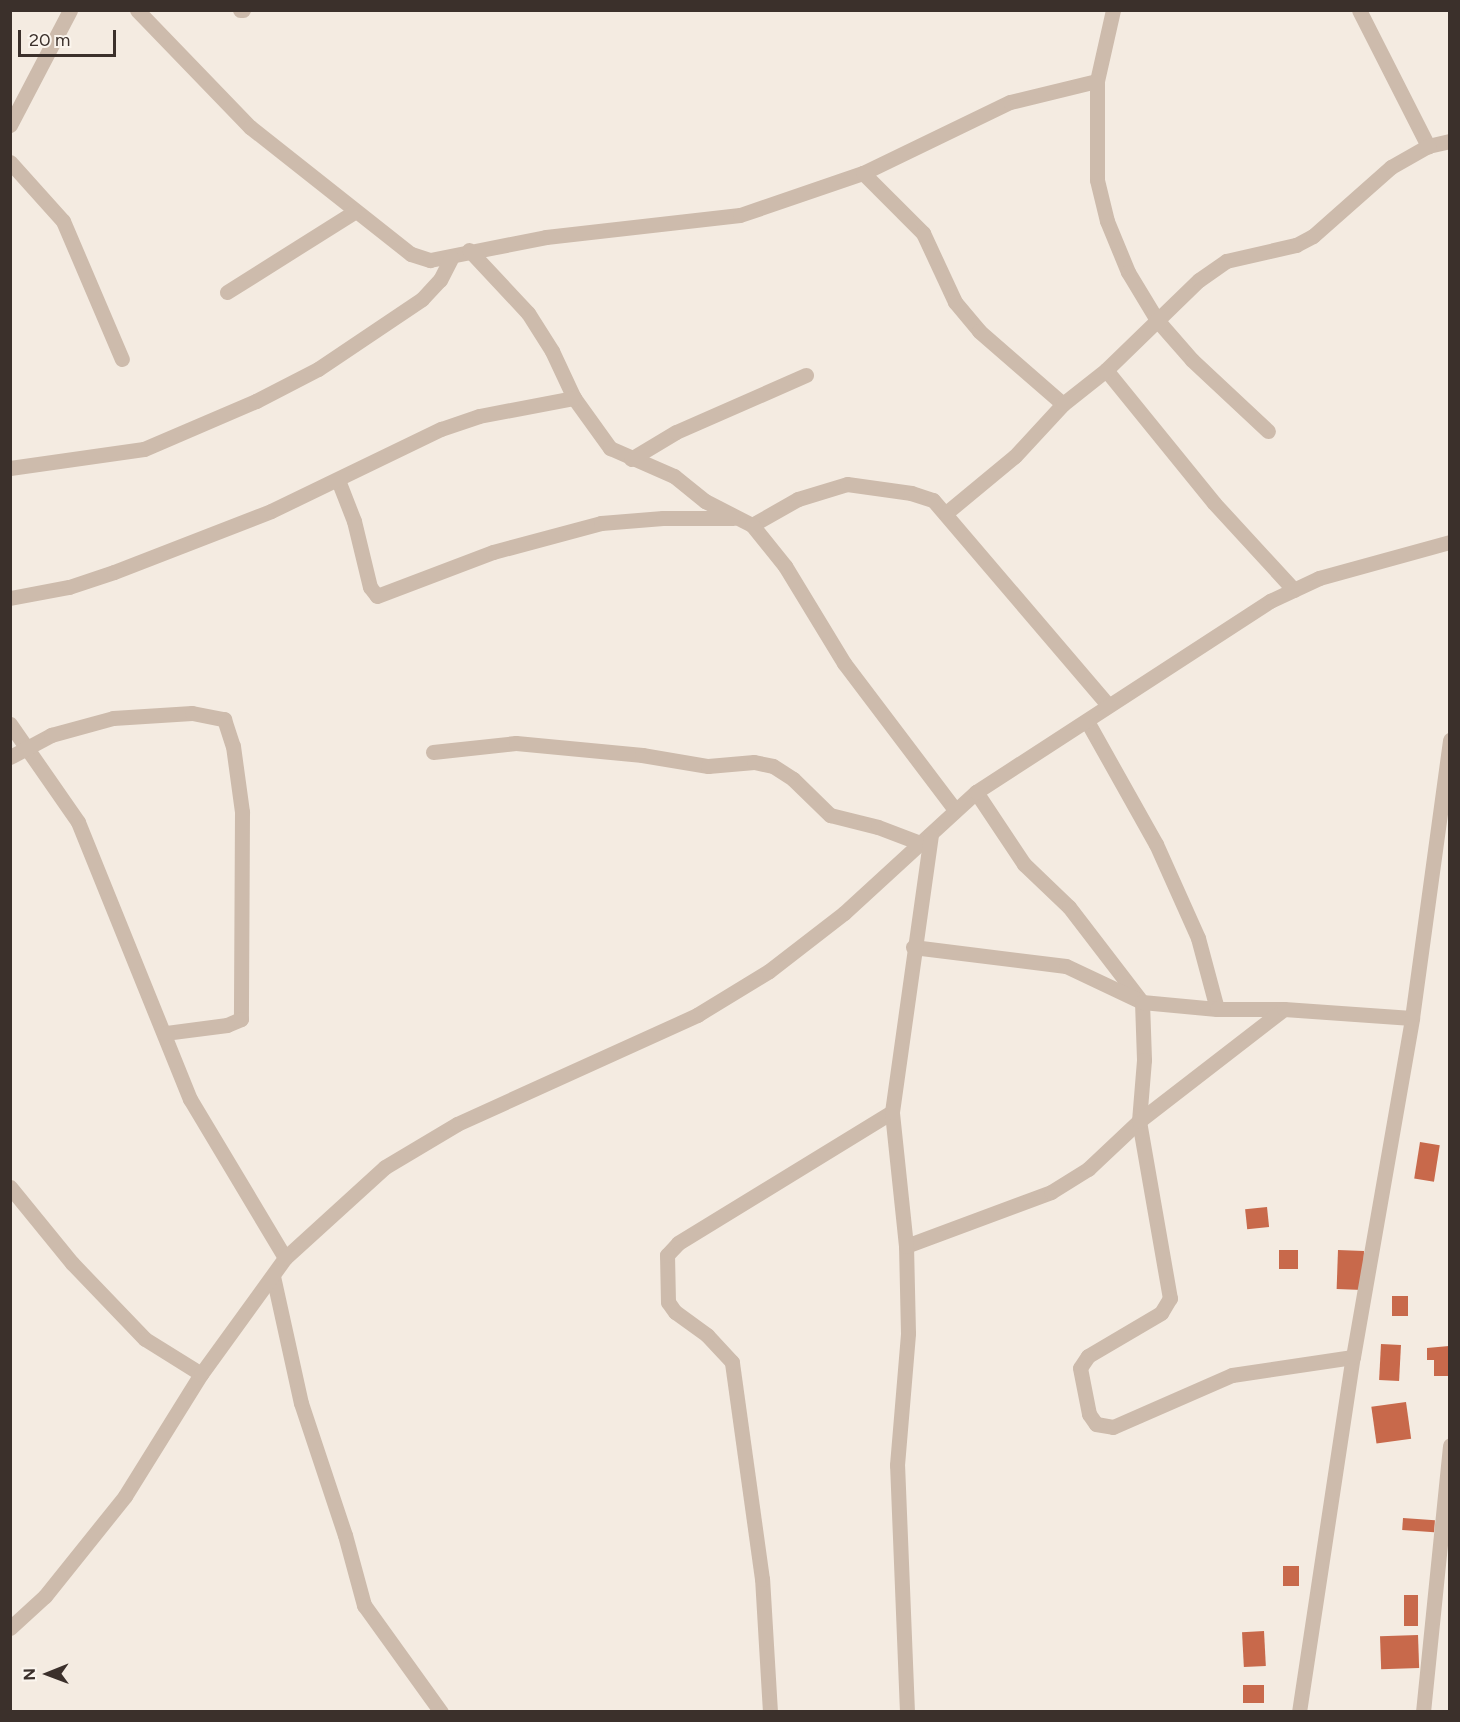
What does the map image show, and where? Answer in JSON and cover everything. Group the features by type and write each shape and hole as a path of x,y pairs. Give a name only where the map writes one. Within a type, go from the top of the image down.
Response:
{"street":[{"path":"10,125 70,10"},
{"path":"138,10 250,127 354,212 411,254 430,260 451,258 469,250 546,237 719,219 784,202 863,173 1010,102 1097,81"},
{"path":"1113,10 1097,81 1097,180 1107,221 1128,272 1157,320 1192,360 1268,430"},
{"path":"1359,10 1428,146"},
{"path":"946,513 1015,456 1063,404 1106,370 1198,280 1226,261 1296,245 1313,236 1391,167 1428,146 1449,141"},
{"path":"10,162 63,221 122,359"},
{"path":"863,173 923,233 955,302 979,331 1063,404"},
{"path":"227,292 354,212"},
{"path":"469,250 528,313 552,351 574,398 610,448 674,476 733,518 752,525 785,566 844,663 955,810"},
{"path":"10,468 110,457 144,448 256,401 318,369 422,299 441,280 451,258"},
{"path":"1106,370 1214,503 1294,590"},
{"path":"631,459 676,432 806,375"},
{"path":"10,598 69,587 114,572 338,480 441,429 479,416 574,398"},
{"path":"338,480 354,521 370,587 377,596 493,552 601,523 663,518 733,518"},
{"path":"752,525 798,499 847,484 911,493 933,500 1108,705"},
{"path":"10,1628 45,1596 124,1496 201,1374 285,1258 385,1167 457,1124 697,1015 769,971 844,913 976,792 1088,723 1108,705 1225,628 1319,578 1449,542"},
{"path":"10,757 51,735 113,718 192,713 224,718 232,746 242,812 241,1019 238,1023 165,1033"},
{"path":"1088,723 1156,843 1198,938 1217,1009"},
{"path":"10,724 78,822 165,1033 189,1099 285,1258"},
{"path":"1299,1712 1353,1357 1412,1018 1449,740"},
{"path":"433,752 516,743 642,755 708,766 754,762 773,766 793,779 830,815 925,839"},
{"path":"976,792 1024,864 1069,907 1142,1002 1144,1060 1139,1121 1170,1298 1161,1313 1096,1349 1080,1368 1089,1414 1096,1424 1113,1427 1232,1375 1353,1357"},
{"path":"907,1712 897,1465 908,1333 906,1246 892,1112 925,839"},
{"path":"913,947 1066,966 1142,1002 1217,1009 1284,1009 1412,1018"},
{"path":"906,1246 1051,1192 1088,1169 1139,1121 1284,1009"},
{"path":"770,1712 762,1579 732,1362 707,1335 675,1312 668,1302 667,1255 678,1243 892,1112"},
{"path":"10,1187 72,1263 145,1339 201,1374"},
{"path":"273,1276 301,1403 345,1535 364,1605 441,1712"},
{"path":"1423,1712 1445,1553 1449,1445"}],"building":[{"path":"1420,1142 1440,1145 1434,1182 1414,1179"},
{"path":"1267,1207 1269,1227 1247,1229 1245,1209"},
{"path":"1279,1250 1298,1250 1298,1269 1279,1269"},
{"path":"1338,1250 1364,1251 1363,1290 1337,1289"},
{"path":"1392,1296 1408,1296 1408,1316 1392,1316"},
{"path":"1381,1344 1401,1345 1399,1381 1379,1380"},
{"path":"1449,1346 1449,1376 1434,1376 1434,1360 1427,1360 1427,1348"},
{"path":"1406,1402 1411,1439 1376,1444 1371,1407"},
{"path":"1403,1518 1435,1520 1434,1532 1402,1530"},
{"path":"1283,1566 1299,1566 1299,1586 1283,1586"},
{"path":"1404,1595 1418,1595 1418,1626 1404,1626"},
{"path":"1264,1631 1266,1666 1244,1667 1242,1632"},
{"path":"1418,1635 1419,1668 1381,1669 1380,1636"},
{"path":"1243,1685 1264,1685 1264,1703 1243,1703"}]}
